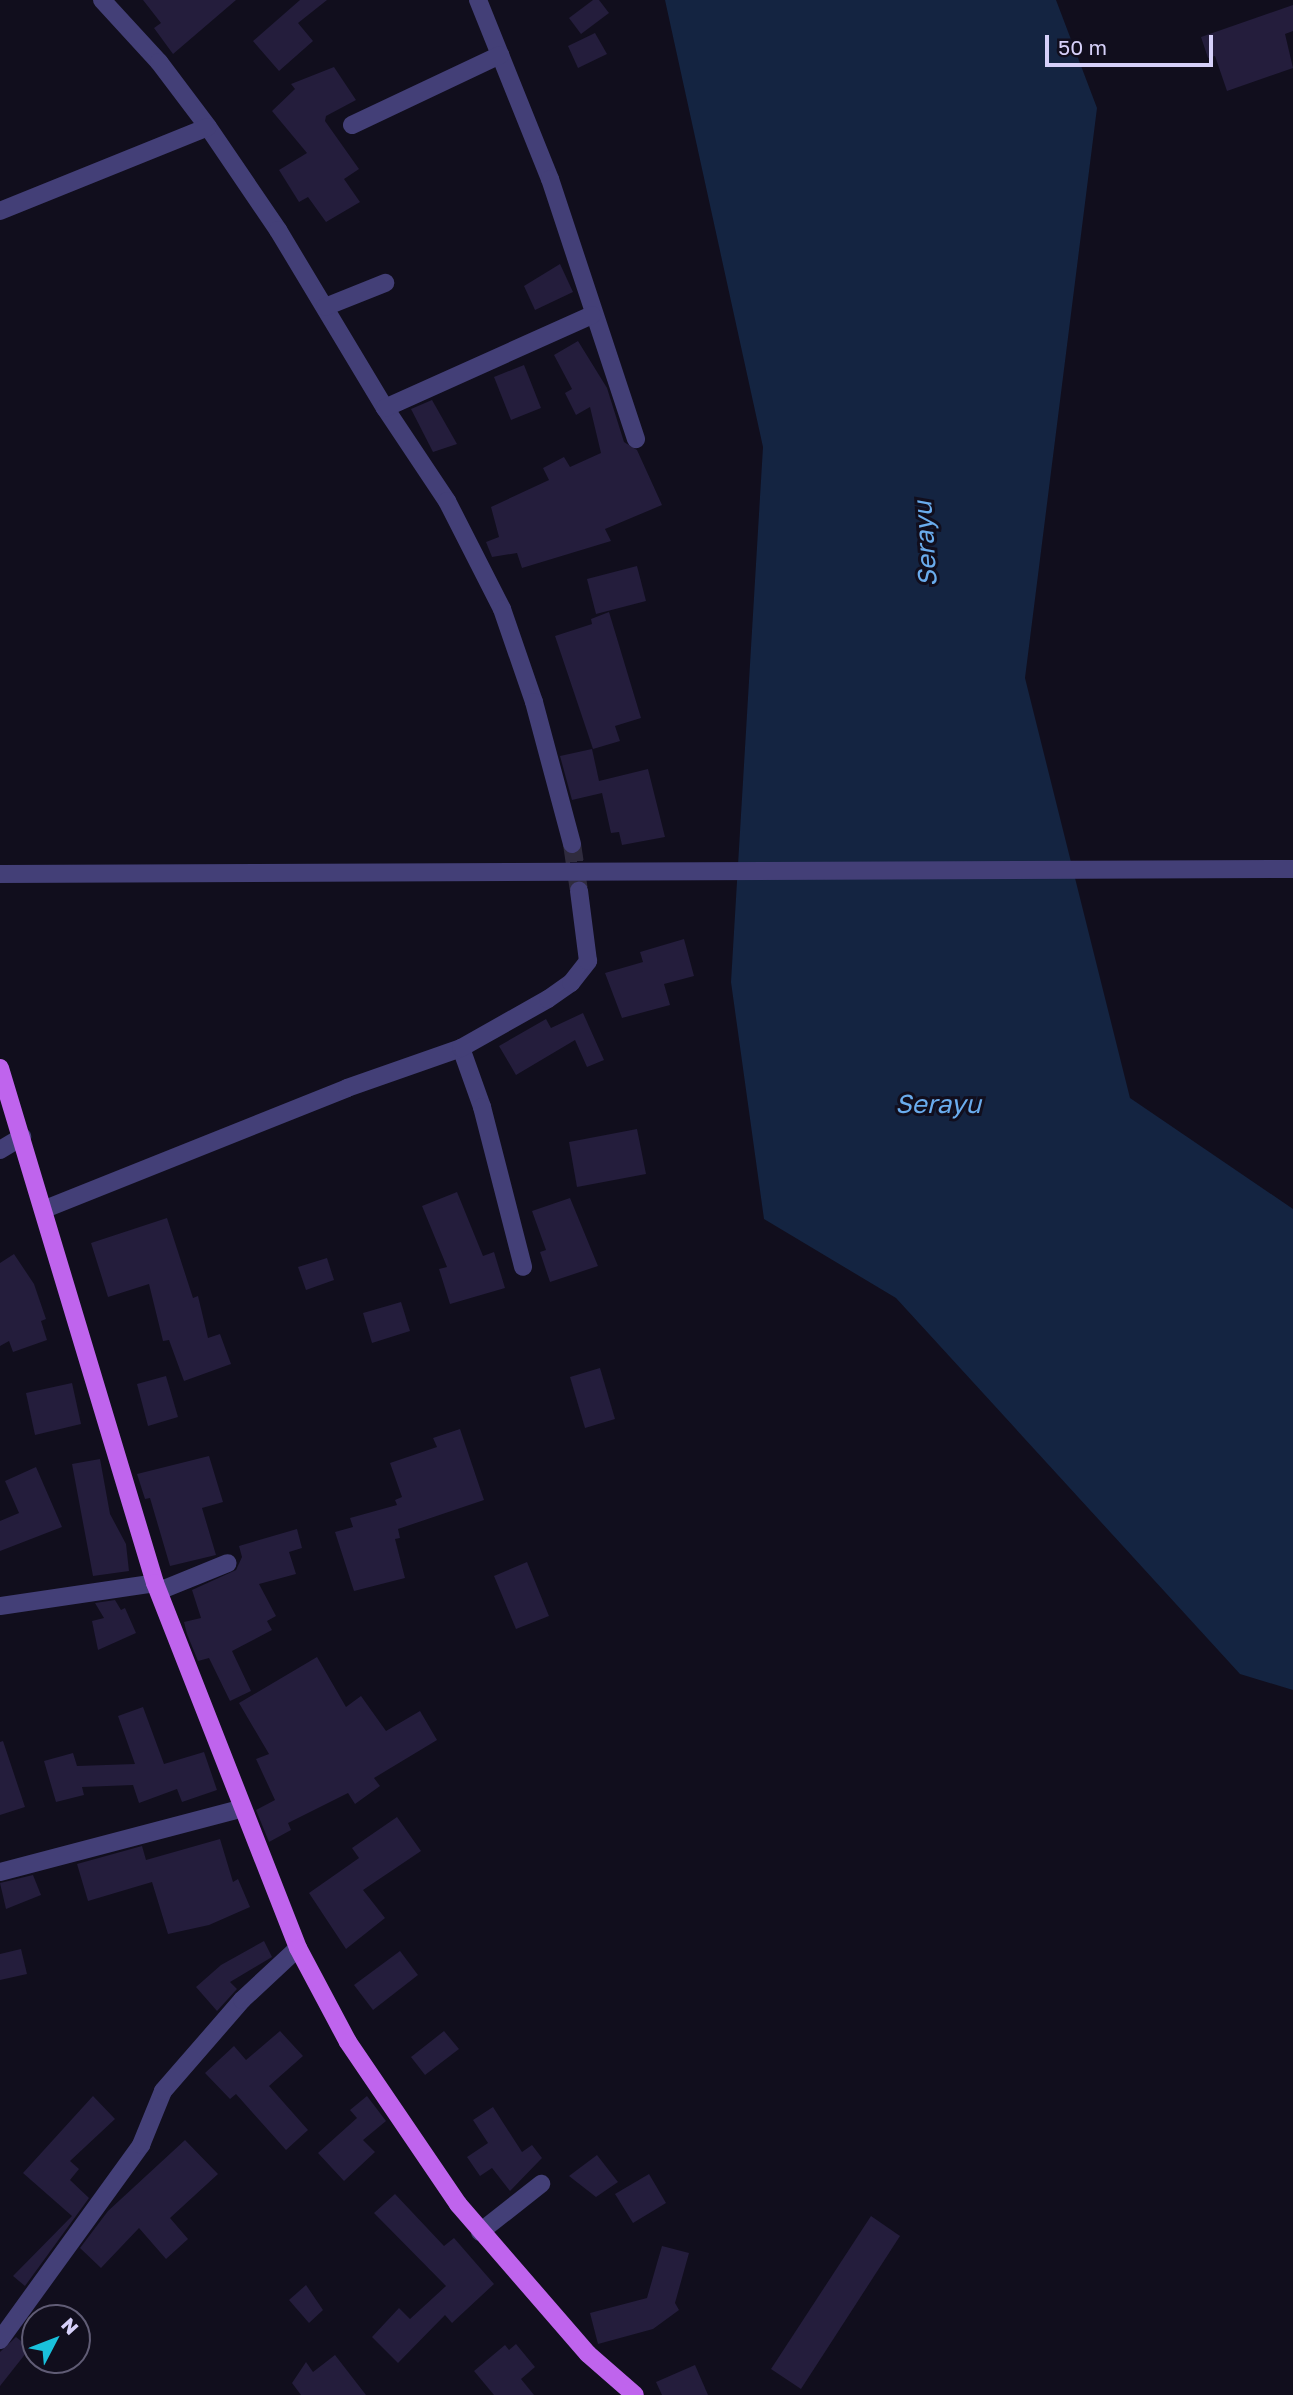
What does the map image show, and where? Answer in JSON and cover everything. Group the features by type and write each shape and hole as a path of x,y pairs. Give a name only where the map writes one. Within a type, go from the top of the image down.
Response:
{"main road":[{"path":"0,1068 45,1209 157,1587 240,1809 298,1948 348,2042 480,2232 588,2354 635,2395"}],"street":[{"path":"102,0 159,62 208,127 325,307 385,408 447,501 502,609 534,702 572,844"},
{"path":"478,0 550,178 592,315 636,439"},
{"path":"352,125 500,55"},
{"path":"0,211 208,127"},
{"path":"325,307 385,283"},
{"path":"385,408 592,315"},
{"path":"0,874 1293,870"},
{"path":"45,1209 347,1088 461,1048 548,999 571,983 588,961 579,891"},
{"path":"461,1048 482,1107 523,1267"},
{"path":"0,1150 22,1137"},
{"path":"0,1606 157,1587 228,1563"},
{"path":"0,1872 240,1809"},
{"path":"0,2340 141,2145 163,2091 242,2000 298,1948"},
{"path":"480,2232 541,2183"}],"water":[{"name":"Serayu","path":"665,0 1056,0 1097,108 1025,678 1130,1098 1293,1209 1293,1690 1240,1674 896,1298 764,1219 731,982 763,447"}],"building":[{"path":"143,0 236,0 173,54 154,28 161,23"},
{"path":"300,0 327,0 298,23 313,41 279,71 253,41"},
{"path":"593,0 599,0 609,13 581,34 569,18"},
{"path":"1293,5 1293,31 1285,34 1293,68 1227,91 1215,56 1208,58 1201,37"},
{"path":"595,33 607,54 578,68 568,46"},
{"path":"334,67 356,100 326,116 325,121 359,169 344,179 360,202 326,222 308,197 299,202 279,170 307,153 272,111 295,89 291,84"},
{"path":"560,264 573,292 535,310 524,286"},
{"path":"578,341 607,388 624,442 637,450 662,505 605,529 611,541 522,568 517,553 492,557 486,542 499,537 491,507 549,480 543,468 564,457 570,467 601,453 590,407 576,415 565,393 572,389 554,355"},
{"path":"524,365 541,408 511,420 494,377"},
{"path":"432,400 457,444 433,452 411,409"},
{"path":"637,566 646,601 596,614 587,579"},
{"path":"609,612 641,718 615,726 620,741 593,749 555,636 592,624 591,619"},
{"path":"592,749 599,781 648,769 665,837 622,845 619,832 611,833 602,793 572,800 560,756"},
{"path":"684,939 694,976 664,984 670,1005 622,1018 605,973 643,962 640,952"},
{"path":"583,1013 604,1060 587,1067 575,1040 516,1075 499,1046 546,1019 551,1028"},
{"path":"637,1129 646,1174 577,1187 569,1142"},
{"path":"457,1192 483,1256 494,1252 505,1288 450,1304 439,1269 447,1267 422,1206"},
{"path":"570,1198 598,1266 550,1282 540,1252 546,1250 532,1211"},
{"path":"167,1218 193,1298 198,1296 208,1338 220,1334 231,1364 184,1381 169,1340 163,1341 149,1284 108,1297 91,1243"},
{"path":"14,1254 34,1284 46,1319 41,1321 47,1340 13,1352 9,1341 0,1346 0,1263"},
{"path":"327,1258 334,1280 306,1290 298,1267"},
{"path":"401,1302 410,1331 372,1343 363,1313"},
{"path":"600,1368 615,1419 585,1428 570,1377"},
{"path":"166,1376 178,1417 148,1426 137,1384"},
{"path":"72,1383 81,1424 35,1435 26,1393"},
{"path":"460,1429 484,1500 398,1529 400,1538 395,1539 405,1578 354,1591 335,1532 353,1527 350,1518 397,1505 395,1500 402,1497 390,1463 437,1447 433,1438"},
{"path":"209,1456 223,1502 202,1508 216,1555 170,1566 150,1498 145,1499 137,1474"},
{"path":"100,1459 110,1514 126,1544 129,1571 93,1576 72,1464"},
{"path":"36,1467 62,1527 0,1551 0,1521 19,1513 5,1481"},
{"path":"297,1529 302,1548 289,1552 296,1574 259,1584 276,1616 267,1621 272,1630 232,1651 251,1691 230,1701 209,1658 198,1661 187,1634 184,1622 201,1618 192,1590 236,1570 242,1557 239,1546"},
{"path":"527,1562 549,1616 516,1629 494,1576"},
{"path":"115,1600 121,1610 125,1608 136,1633 98,1650 92,1621 104,1618 95,1603"},
{"path":"317,1657 346,1707 361,1696 386,1731 420,1711 437,1740 374,1778 380,1786 355,1804 348,1793 288,1823 291,1830 269,1842 256,1810 275,1800 256,1759 269,1754 239,1703"},
{"path":"143,1707 164,1764 204,1752 217,1790 182,1802 177,1789 139,1803 133,1785 82,1787 84,1795 56,1802 44,1761 73,1753 77,1766 135,1764 118,1716"},
{"path":"3,1741 25,1807 0,1815 0,1742"},
{"path":"397,1817 421,1851 363,1890 385,1918 346,1949 309,1893 359,1858 352,1848"},
{"path":"220,1839 233,1882 238,1879 250,1907 209,1925 168,1934 152,1882 88,1901 77,1864 142,1846 146,1860"},
{"path":"33,1875 41,1895 6,1909 0,1883"},
{"path":"264,1941 272,1957 230,1982 237,1989 217,2011 196,1987 221,1965"},
{"path":"21,1949 27,1974 0,1980 0,1954"},
{"path":"400,1951 418,1975 373,2010 354,1985"},
{"path":"280,2031 303,2056 269,2086 308,2130 286,2150 236,2094 230,2099 205,2073 234,2046 246,2060"},
{"path":"444,2031 459,2049 425,2075 411,2057"},
{"path":"93,2096 115,2119 70,2161 79,2169 70,2180 89,2198 25,2286 13,2276 72,2216 23,2173"},
{"path":"367,2096 386,2121 363,2140 375,2152 344,2181 318,2153 357,2118 350,2110"},
{"path":"493,2107 522,2152 532,2145 542,2158 510,2191 492,2168 480,2176 467,2157 488,2143 473,2120"},
{"path":"185,2140 218,2174 170,2218 188,2239 166,2259 139,2228 101,2268 80,2248 108,2211"},
{"path":"597,2155 618,2182 596,2197 569,2176"},
{"path":"649,2174 666,2203 633,2223 615,2194"},
{"path":"395,2194 444,2246 454,2238 494,2284 452,2323 445,2315 398,2363 372,2337 399,2308 410,2319 446,2286 374,2213"},
{"path":"871,2216 900,2236 801,2389 771,2369"},
{"path":"662,2246 689,2253 675,2303 679,2310 653,2329 598,2344 590,2313 647,2298"},
{"path":"306,2285 323,2310 309,2323 289,2300"},
{"path":"16,2337 21,2341 21,2359 0,2386 0,2352"},
{"path":"516,2344 535,2367 521,2379 534,2395 494,2395 474,2371 505,2345 509,2350"},
{"path":"335,2355 366,2395 301,2395 292,2383 306,2362 313,2372"},
{"path":"695,2365 708,2395 662,2395 656,2382"}],"tunnel":[{"path":"572,844 579,891"}]}
